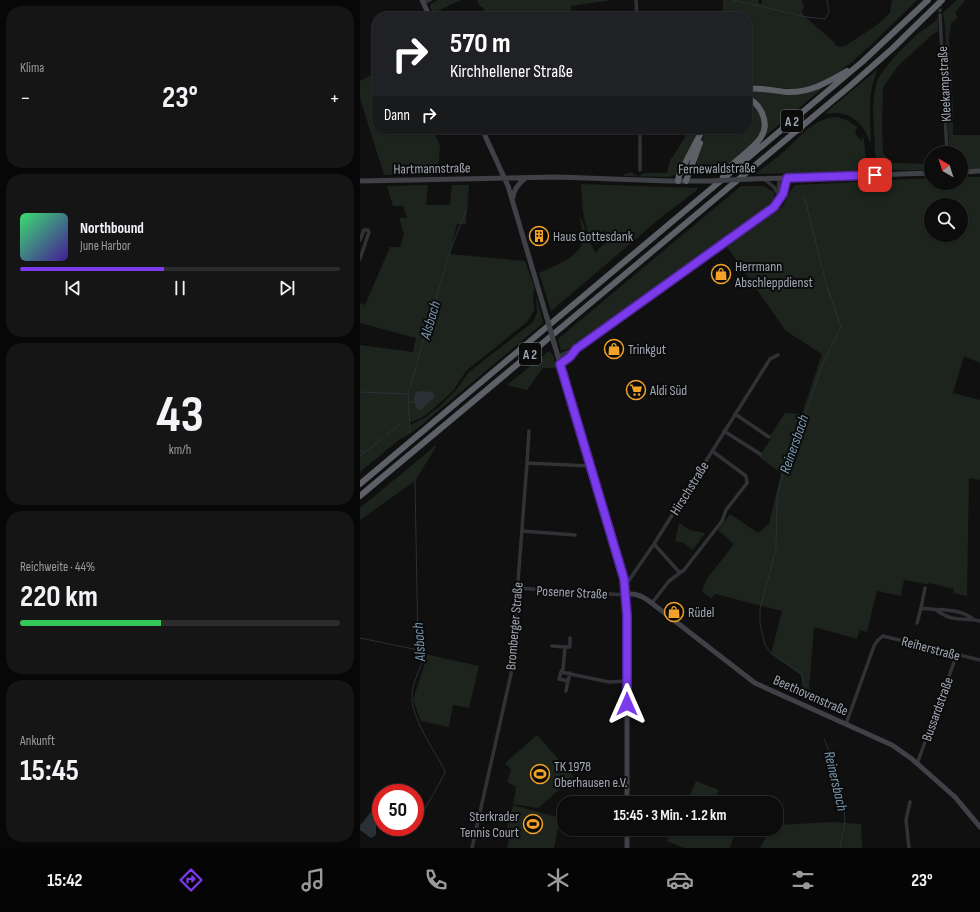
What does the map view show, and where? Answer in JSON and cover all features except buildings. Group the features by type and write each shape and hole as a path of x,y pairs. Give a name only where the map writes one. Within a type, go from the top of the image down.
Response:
{"highway":[{"name":"A 2","path":"360,484 862,62 928,0"},
{"name":"A 2","path":"360,496 850,86 893,48 942,0"},
{"path":"752,89 787,92 806,90 826,82 862,62"},
{"path":"722,180 724,172 753,147 764,131 765,123 763,115 758,105 752,101"},
{"path":"678,181 679,175 701,134"},
{"path":"686,181 702,134"}],"main road":[{"path":"423,2 428,12"},
{"path":"484,134 505,179 512,200 625,586 627,796"},
{"path":"968,172 980,171"},
{"name":"Fernewaldstraße","path":"505,179 577,178 709,181 924,173"},
{"path":"512,200 515,189 526,178"},
{"name":"Hartmannstraße","path":"360,181 505,179"},
{"name":"Beethovenstraße","path":"626,595 631,593 635,594 652,603 755,683 887,742 917,764 955,797 980,827"},
{"path":"627,836 627,848"}],"street":[{"path":"423,2 430,0"},
{"path":"636,0 637,12"},
{"name":"Kleekampstraße","path":"940,15 947,146"},
{"path":"640,134 640,170"},
{"path":"558,356 576,349 765,214 778,203 784,192 787,178"},
{"path":"764,179 774,188 777,193"},
{"path":"778,203 777,193 779,179"},
{"path":"360,240 364,230 368,230 369,232 360,259"},
{"path":"560,364 570,357 576,349"},
{"name":"Hirschstraße","path":"625,586 654,544 770,358 778,355"},
{"path":"735,414 770,436"},
{"name":"Bromberger Straße","path":"472,848 511,674 528,463 529,431"},
{"path":"724,432 760,454"},
{"path":"652,603 669,581 684,570 722,522 726,510 747,483 746,476 712,452"},
{"path":"528,463 590,466"},
{"path":"522,531 575,534"},
{"path":"654,544 680,573"},
{"name":"Posener Straße","path":"517,588 626,595"},
{"path":"917,623 925,588"},
{"path":"921,608 955,610 980,621"},
{"path":"936,610 951,618 960,620 973,619"},
{"name":"Reiherstraße","path":"846,724 874,646 883,636 980,660"},
{"path":"552,646 570,647 570,638"},
{"path":"565,646 563,669 559,679 568,681"},
{"name":"Bussardstraße","path":"917,764 957,654"},
{"path":"561,672 609,682 627,682"},
{"path":"566,691 570,673"},
{"path":"909,848 906,820 910,802"}],"shaded area":[{"path":"438,0 461,0 435,12 432,12 430,7 431,4"},
{"path":"477,0 613,0 571,6 572,12 485,12 482,6 480,7"},
{"path":"723,0 759,0 758,3 761,4 762,0 802,0 804,8 802,11 803,15 839,47 845,46 877,25 890,13 892,0 917,0 847,66 829,78 818,83 808,87 796,89 752,85 752,12 723,12"},
{"path":"957,0 965,0 955,13 958,17 951,24 949,38 953,135 980,135 980,169 968,169 968,146 949,146 945,26 943,13"},
{"path":"938,18 938,32 934,33 898,66 883,89 883,153 888,160 893,163 924,164 924,170 886,169 879,164 875,153 873,107 877,82 884,70 897,54"},
{"path":"878,69 872,87 870,114 871,141 869,141 862,126 854,119 844,114 825,113"},
{"path":"372,75 372,134 434,134 440,145 438,174 384,175 360,98 360,81"},
{"path":"823,87 762,139 765,117 752,103 752,91"},
{"path":"752,105 758,110 762,120 761,130 755,141 737,160 718,175 708,175 701,171 697,161 699,148 705,134 752,134"},
{"path":"836,117 847,120 857,127 855,133 861,141 862,136 863,137 866,157 865,165 862,170 858,172 755,174 780,155 812,126 827,118"},
{"path":"687,134 698,134 675,175 669,177 624,176 624,174 633,172 634,175 639,176 644,173 667,173 671,157 672,158"},
{"path":"968,177 980,177 980,363 964,356 953,393 980,400 980,480 969,478 967,596 953,593 954,589 929,583 925,584 904,580 901,596 877,591 867,632 860,630 857,639 814,627 808,701 802,698 802,676 771,654 782,611 715,594 711,598 702,592 706,580 734,544 718,530 730,514 758,533 769,524 781,473 759,457 771,439 770,436 785,413 802,414 822,354 786,331 727,247 783,206 789,193 795,185 924,178 924,190 968,190"},
{"path":"581,184 698,188 551,311 539,273 565,261 581,246 583,240 580,218 589,241 596,253 599,250 598,249 607,242 605,231 597,233 599,241 596,244 588,233 584,216"},
{"path":"428,185 426,205 450,205 452,185 469,185 466,224 457,224 450,254 525,261 535,288 533,295 534,311 527,322 466,371 453,391 421,418 409,423 409,426 426,417 440,406 456,390 469,372 533,322 537,313 536,295 543,323 418,428 401,438 360,472 360,345 413,352 416,338 360,323 360,303 365,305 390,247 400,247 404,234 399,218 407,218 403,206 393,206 387,186"},
{"path":"741,186 764,186 774,192 772,204 583,341 571,348 561,350 558,339"},
{"path":"549,351 553,355 557,368 543,368 527,390 507,385"},
{"path":"416,392 432,392 435,395 434,398 422,409 418,410 414,397"},
{"path":"435,446 436,447 415,481 360,520 360,508"},
{"path":"679,523 690,530 705,533 693,550 684,543 675,541"},
{"path":"420,653 479,666 469,708 453,705 449,727 421,721 413,700 426,660"},
{"name":"TK 1978 Oberhausen e.V.","path":"537,735 574,777 538,808 513,804 516,787 507,782 511,770 505,763"},
{"path":"696,781 719,790 716,796 690,796"},
{"name":"Sterkrader Tennis Court","path":"513,805 557,817 557,833 554,848 507,848 511,831 506,830"},
{"path":"372,811 372,836 374,836 371,838 360,830 360,825"},
{"path":"834,822 861,824 862,848 760,848 766,836 783,836 783,825"},
{"path":"669,836 734,836 730,848 684,848 667,841"}],"waterway":[{"path":"733,0 807,17 825,19 829,12 827,0"},
{"name":"Reinersbach","path":"803,683 802,674 771,653 765,645 760,624 760,609 776,549 777,498 787,459 797,437 822,366 841,327 827,287 804,195"},
{"name":"Alsbach","path":"410,433 408,394 449,254 466,210"},
{"path":"360,392 407,394"},
{"name":"Alsbach","path":"409,402 415,402"},
{"path":"386,435 402,423"},
{"path":"360,456 383,438"},
{"path":"360,451 365,452"},
{"name":"Alsbach","path":"415,481 418,654 423,660 413,687 412,704 419,723 445,773 424,811"},
{"path":"360,638 418,650"},
{"name":"Reinersbach","path":"824,739 832,757 831,770 838,777 843,797 845,821 840,848"}],"tunnel":[{"path":"940,3 940,15"}],"place":[{"name":"Haus Gottesdank","path":"539,236"},
{"name":"Herrmann Abschleppdienst","path":"721,274"},
{"name":"Trinkgut","path":"614,349"},
{"name":"Aldi Süd","path":"636,390"},
{"name":"Rüdel","path":"674,612"},
{"name":"TK 1978 Oberhausen e.V.","path":"540,774"},
{"name":"Sterkrader Tennis Court","path":"533,824"}],"route":[{"path":"627,704 627,616 624,579 560,364 570,357 576,349 774,207 784,192 787,178 875,175"}]}
